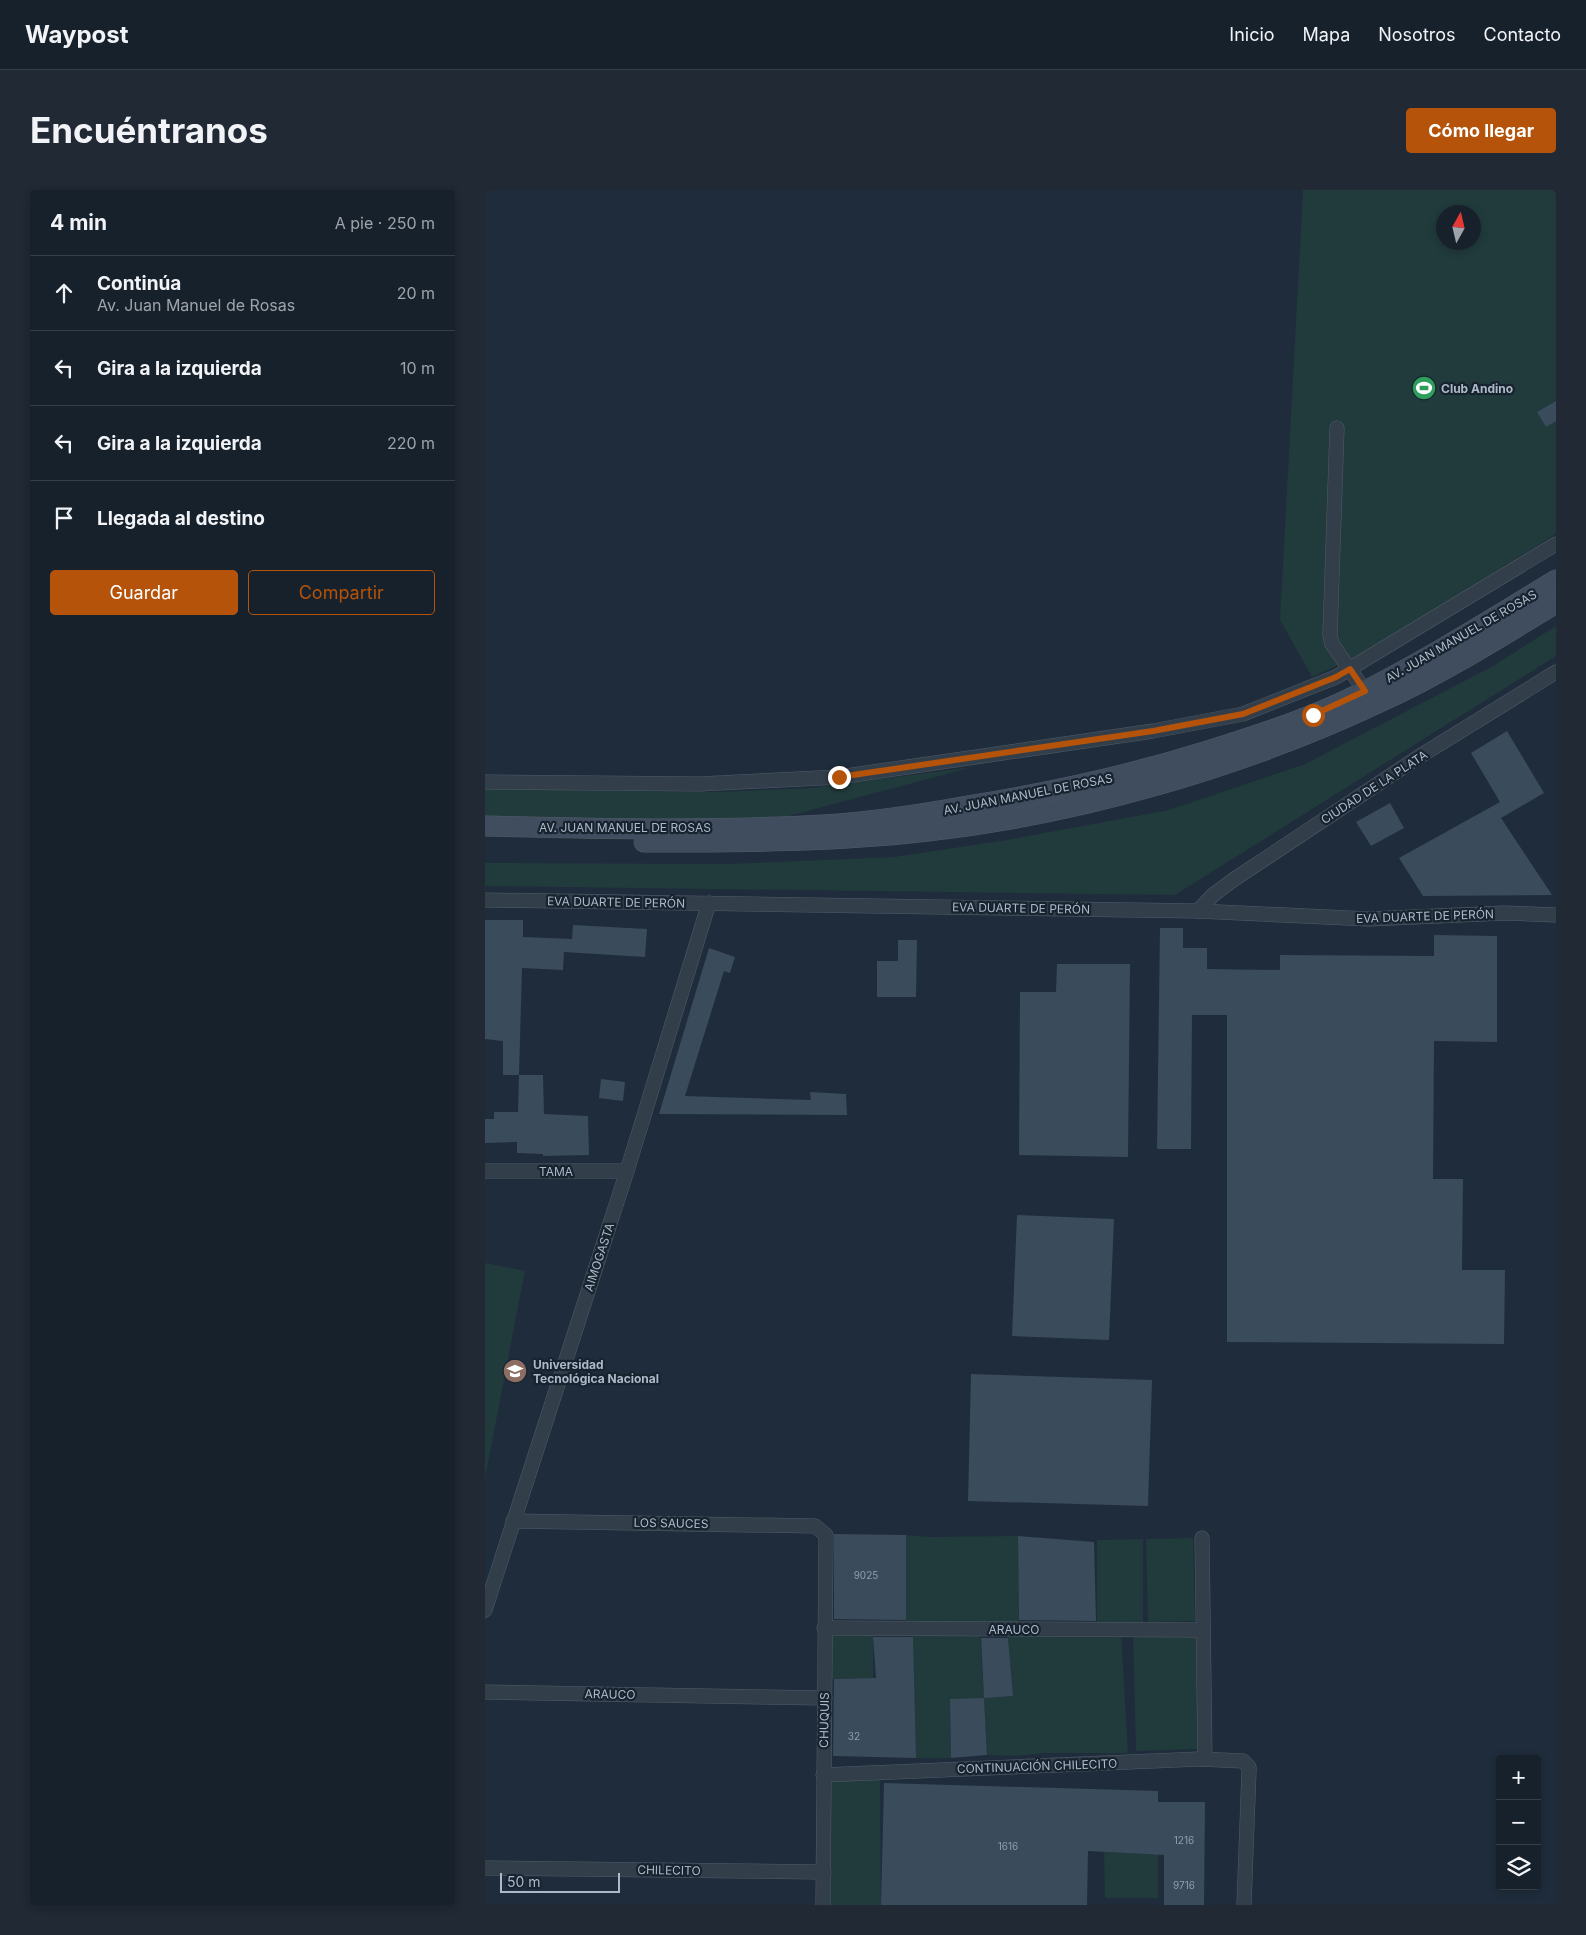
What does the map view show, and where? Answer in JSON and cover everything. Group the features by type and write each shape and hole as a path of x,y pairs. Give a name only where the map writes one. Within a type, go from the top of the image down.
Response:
{"main road":[{"name":"AV. JUAN MANUEL DE ROSAS","path":"485,826 623,828 824,825 913,816 1040,794 1123,775 1254,736 1313,715 1365,691 1492,620 1556,580"},
{"name":"AV. JUAN MANUEL DE ROSAS","path":"485,840 635,842 786,840 927,831 998,821 1086,803 1153,786 1322,729 1436,675 1556,602"}],"street":[{"path":"1337,428 1330,635 1332,644 1365,691"},
{"path":"485,782 700,784 839,777 1153,731 1243,714 1336,677 1556,544"},
{"name":"CIUDAD DE LA PLATA","path":"1198,911 1213,895 1233,880 1417,758 1556,672"},
{"name":"EVA DUARTE DE PERÓN","path":"485,900 1198,911 1369,919 1504,914 1556,915"},
{"name":"AIMOGASTA","path":"485,1610 627,1172 709,903"},
{"name":"TAMA","path":"485,1171 627,1172"},
{"name":"LOS SAUCES","path":"513,1521 815,1526 826,1535"},
{"name":"CHUQUIS","path":"823,1905 826,1535"},
{"path":"1202,1538 1205,1759"},
{"name":"ARAUCO","path":"825,1628 1203,1630"},
{"name":"ARAUCO","path":"485,1692 825,1698"},
{"name":"CONTINUACIÓN CHILECITO","path":"823,1775 1205,1759 1243,1761 1249,1767 1244,1905"},
{"name":"CHILECITO","path":"485,1868 823,1872"}],"green space":[{"name":"Club Andino","path":"1303,190 1556,190 1556,534 1361,655 1312,677 1280,620"},
{"path":"1556,626 1556,656 1175,895 485,886 485,863 725,864 894,857 1007,840 1169,810 1305,764 1493,666"},
{"path":"973,767 789,816 652,823 485,818 485,789 716,792 810,788"},
{"path":"485,1263 525,1271 485,1478"},
{"path":"906,1535 927,1537 1018,1536 1019,1629 1121,1630 1128,1753 987,1755 984,1698 950,1700 951,1758 916,1758 912,1630 980,1629 984,1697 1013,1696 1007,1629 906,1628"},
{"path":"1193,1538 1195,1621 1148,1622 1146,1539"},
{"path":"1143,1539 1143,1624 1097,1622 1097,1540"},
{"path":"824,1628 873,1629 873,1678 826,1679"},
{"path":"1196,1635 1199,1749 1136,1751 1133,1637"},
{"path":"880,1778 881,1905 826,1905 825,1779"},
{"path":"1104,1852 1158,1854 1158,1898 1105,1898"}],"building":[{"path":"1556,401 1556,421 1546,427 1537,412"},
{"path":"1507,731 1544,793 1501,818 1552,895 1423,896 1399,858 1500,802 1471,753"},
{"path":"1390,803 1404,828 1371,846 1356,822"},
{"path":"485,920 523,920 523,937 572,939 573,925 647,929 645,957 564,952 563,970 522,968 519,1075 503,1075 503,1041 485,1039"},
{"path":"1160,928 1183,928 1183,948 1207,948 1207,969 1280,970 1280,955 1434,956 1434,935 1497,936 1497,1042 1434,1041 1433,1179 1463,1179 1462,1270 1505,1270 1504,1344 1227,1342 1227,1015 1192,1015 1191,1149 1157,1149"},
{"path":"898,940 917,940 916,997 877,997 877,961 898,961"},
{"path":"709,948 735,957 730,973 724,971 685,1096 811,1100 810,1092 846,1094 847,1115 659,1114"},
{"path":"1057,964 1130,964 1128,1157 1019,1155 1020,992 1056,992"},
{"path":"519,1075 543,1075 544,1114 588,1116 589,1155 543,1156 543,1154 517,1153 517,1142 485,1143 485,1119 494,1119 494,1112 518,1112"},
{"path":"601,1079 625,1082 623,1101 599,1098"},
{"path":"1017,1215 1114,1219 1109,1340 1012,1336"},
{"path":"971,1374 1152,1380 1148,1506 968,1501"},
{"path":"834,1534 906,1535 906,1620 834,1619"},
{"path":"1018,1536 1094,1542 1096,1621 1019,1620"},
{"path":"873,1637 913,1637 916,1758 833,1756 834,1679 876,1678"},
{"path":"981,1638 1008,1638 1013,1696 984,1698"},
{"path":"984,1698 987,1755 951,1758 950,1699"},
{"path":"884,1783 1158,1791 1158,1802 1205,1802 1204,1905 1164,1905 1164,1855 1088,1851 1087,1905 881,1905"}],"place":[{"name":"Club Andino","path":"1424,388"},
{"name":"Universidad Tecnológica Nacional","path":"515,1371"}],"route":[{"path":"839,777 1153,731 1243,714 1336,677 1350,669 1365,691 1313,715"}]}
